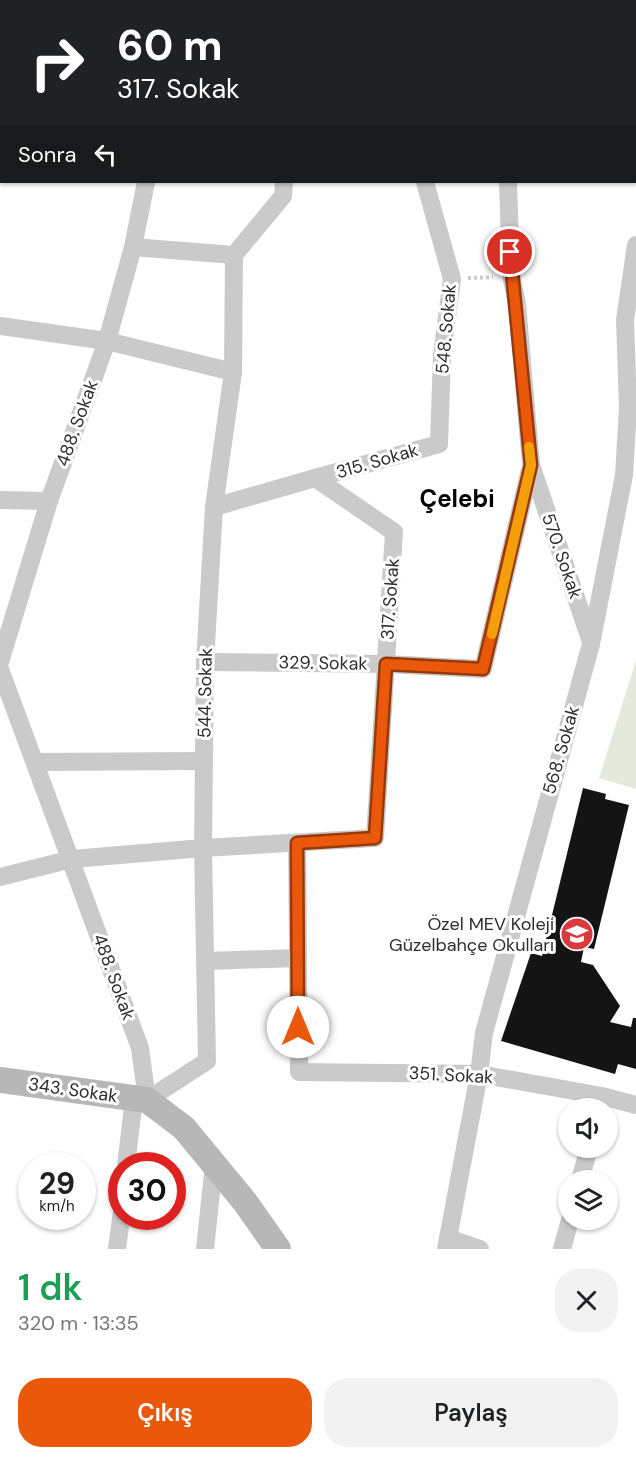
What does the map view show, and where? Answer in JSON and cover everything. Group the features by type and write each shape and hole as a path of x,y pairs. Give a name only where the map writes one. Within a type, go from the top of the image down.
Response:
{"main road":[{"name":"343. Sokak","path":"0,1080 140,1099"},
{"path":"140,1099 184,1128 278,1249"}],"street":[{"name":"488. Sokak","path":"0,662 49,501 107,341 133,247 146,183"},
{"path":"133,247 234,255 283,196 284,183"},
{"name":"548. Sokak","path":"425,183 452,279 442,355 439,444"},
{"name":"570. Sokak","path":"508,183 511,275 517,304 531,465 591,644"},
{"name":"568. Sokak","path":"447,1244 479,1074 484,1033 591,644 624,475 632,409 625,320 636,245"},
{"name":"544. Sokak","path":"140,1099 207,1061 202,848 205,662 214,507 233,372 234,255"},
{"path":"0,326 107,341 233,372"},
{"name":"315. Sokak","path":"315,478 439,444"},
{"name":"329. Sokak","path":"205,662 386,664 483,669 531,465"},
{"path":"214,507 315,478"},
{"name":"317. Sokak","path":"0,877 72,859 202,848 375,838 394,532 315,478"},
{"path":"0,500 49,501"},
{"name":"488. Sokak","path":"0,669 140,1048 140,1099 129,1152"},
{"path":"35,762 204,761"},
{"path":"205,961 298,958 297,843"},
{"name":"351. Sokak","path":"298,958 299,1072 479,1074 584,1098"},
{"name":"351. Sokak","path":"618,1103 636,1105"},
{"path":"205,1249 214,1164"},
{"path":"117,1249 120,1230"},
{"path":"562,1249 567,1230"},
{"path":"447,1244 480,1249"}],"path":[{"path":"452,279 511,275"}],"shaded area":[{"path":"636,661 636,789 599,778"}],"building":[{"path":"583,788 606,794 605,799 629,805 594,949 584,947 581,962 593,965 620,1006 610,1022 631,1027 633,1018 636,1018 636,1069 618,1064 615,1074 501,1041 531,953 542,956"}],"slow traffic":[{"path":"492,634 531,465 529,447"}],"place":[{"name":"Özel MEV Koleji Güzelbahçe Okulları","path":"577,934"}],"district":[{"name":"Çelebi","path":"457,498"}],"route":[{"path":"298,1027 297,843 375,838 386,664 483,669 531,465 517,304 511,275 510,252"}]}
